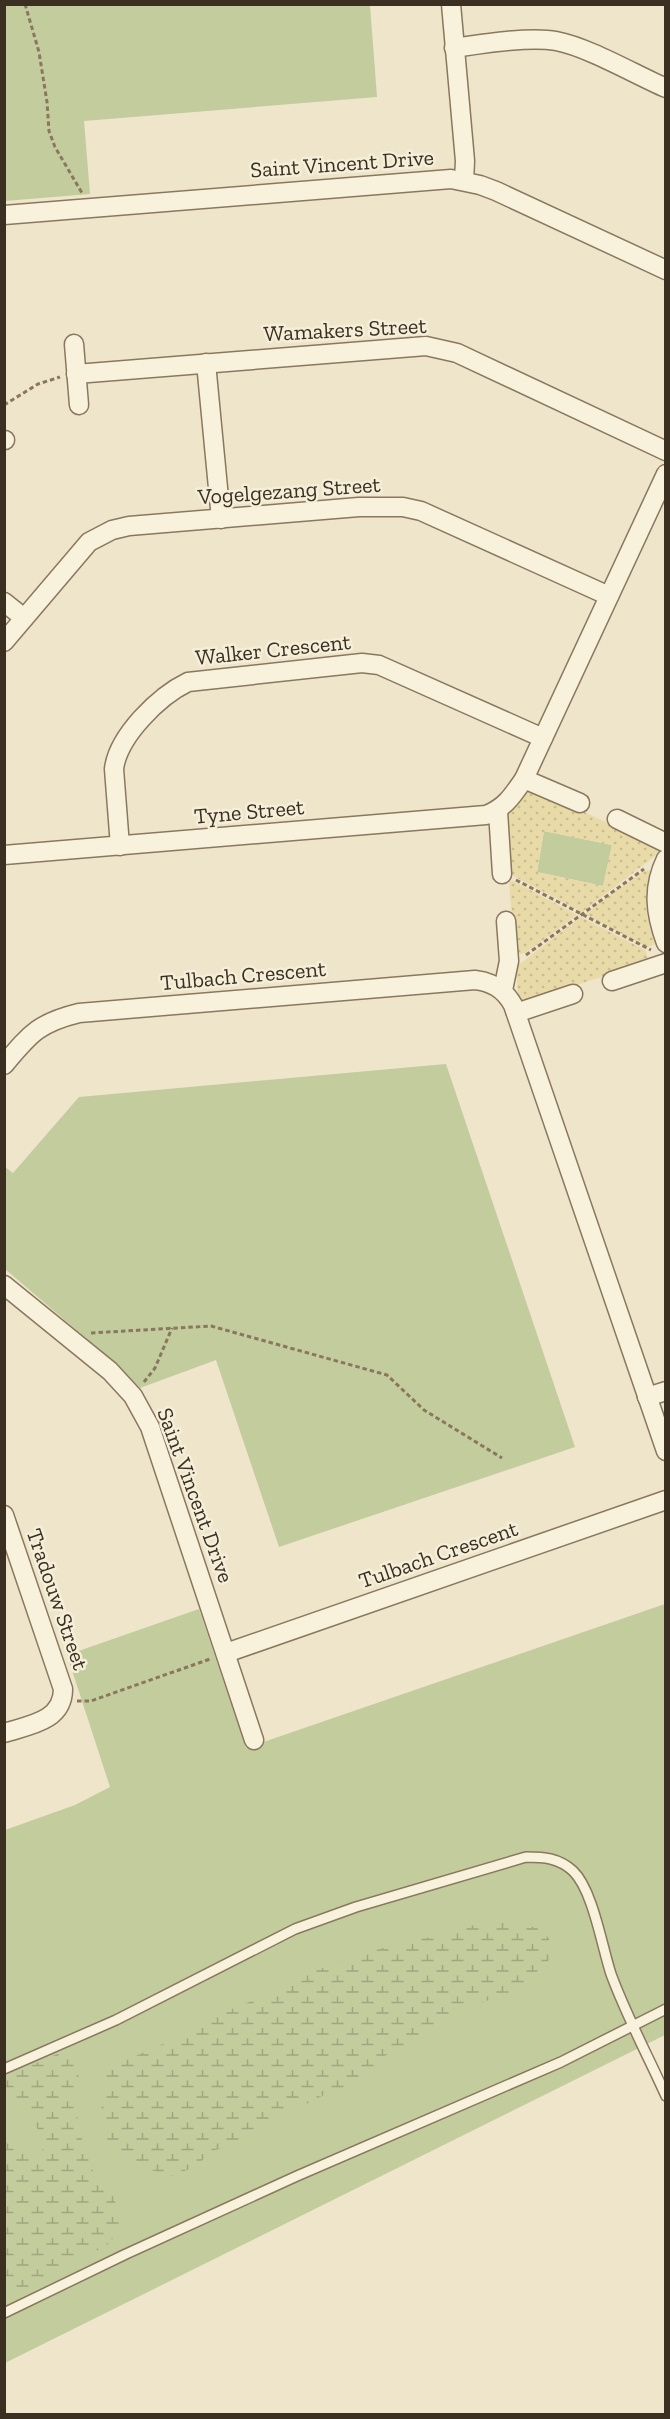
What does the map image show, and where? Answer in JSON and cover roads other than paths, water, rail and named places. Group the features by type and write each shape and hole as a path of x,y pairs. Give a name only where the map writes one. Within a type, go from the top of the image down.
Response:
{"street":[{"path":"451,4 465,161 464,181"},
{"path":"454,48 490,43 554,40 581,49 666,88"},
{"name":"Saint Vincent Drive","path":"4,215 437,179 464,181 496,190 666,270"},
{"path":"74,344 79,405"},
{"name":"Wamakers Street","path":"76,374 410,346 440,348 468,358 666,451"},
{"path":"206,363 221,519"},
{"path":"502,874 498,811 524,779 666,474"},
{"name":"Vogelgezang Street","path":"4,642 89,542 100,534 129,526 359,507 403,507 445,520 609,596"},
{"path":"4,602 24,618"},
{"name":"Walker Crescent","path":"120,846 114,769 116,756 122,743 163,696 188,682 362,663 379,665 543,738"},
{"path":"524,779 580,802"},
{"name":"Tyne Street","path":"4,855 486,815 498,811"},
{"path":"617,819 666,843"},
{"path":"664,863 655,896 666,943"},
{"path":"506,921 509,962 502,990 509,997 516,1013 666,1451"},
{"path":"612,981 661,964"},
{"name":"Tulbach Crescent","path":"4,1065 32,1033 43,1025 57,1018 79,1013 475,980 490,982 502,990"},
{"path":"516,1013 573,993"},
{"name":"Saint Vincent Drive","path":"8,1297 65,1335 110,1371 133,1396 150,1427 254,1740"},
{"path":"647,1397 666,1390"},
{"name":"Tulbach Crescent","path":"226,1653 666,1500"},
{"name":"Tradouw Street","path":"4,1515 63,1689 63,1701 59,1709 49,1718 4,1732"}],"lane":[{"path":"4,2069 116,2020 295,1929 356,1907 526,1857 544,1857 560,1861 574,1872 584,1886 612,1975 666,2096"},
{"path":"4,2313 265,2191 561,2062 666,2009"}]}
